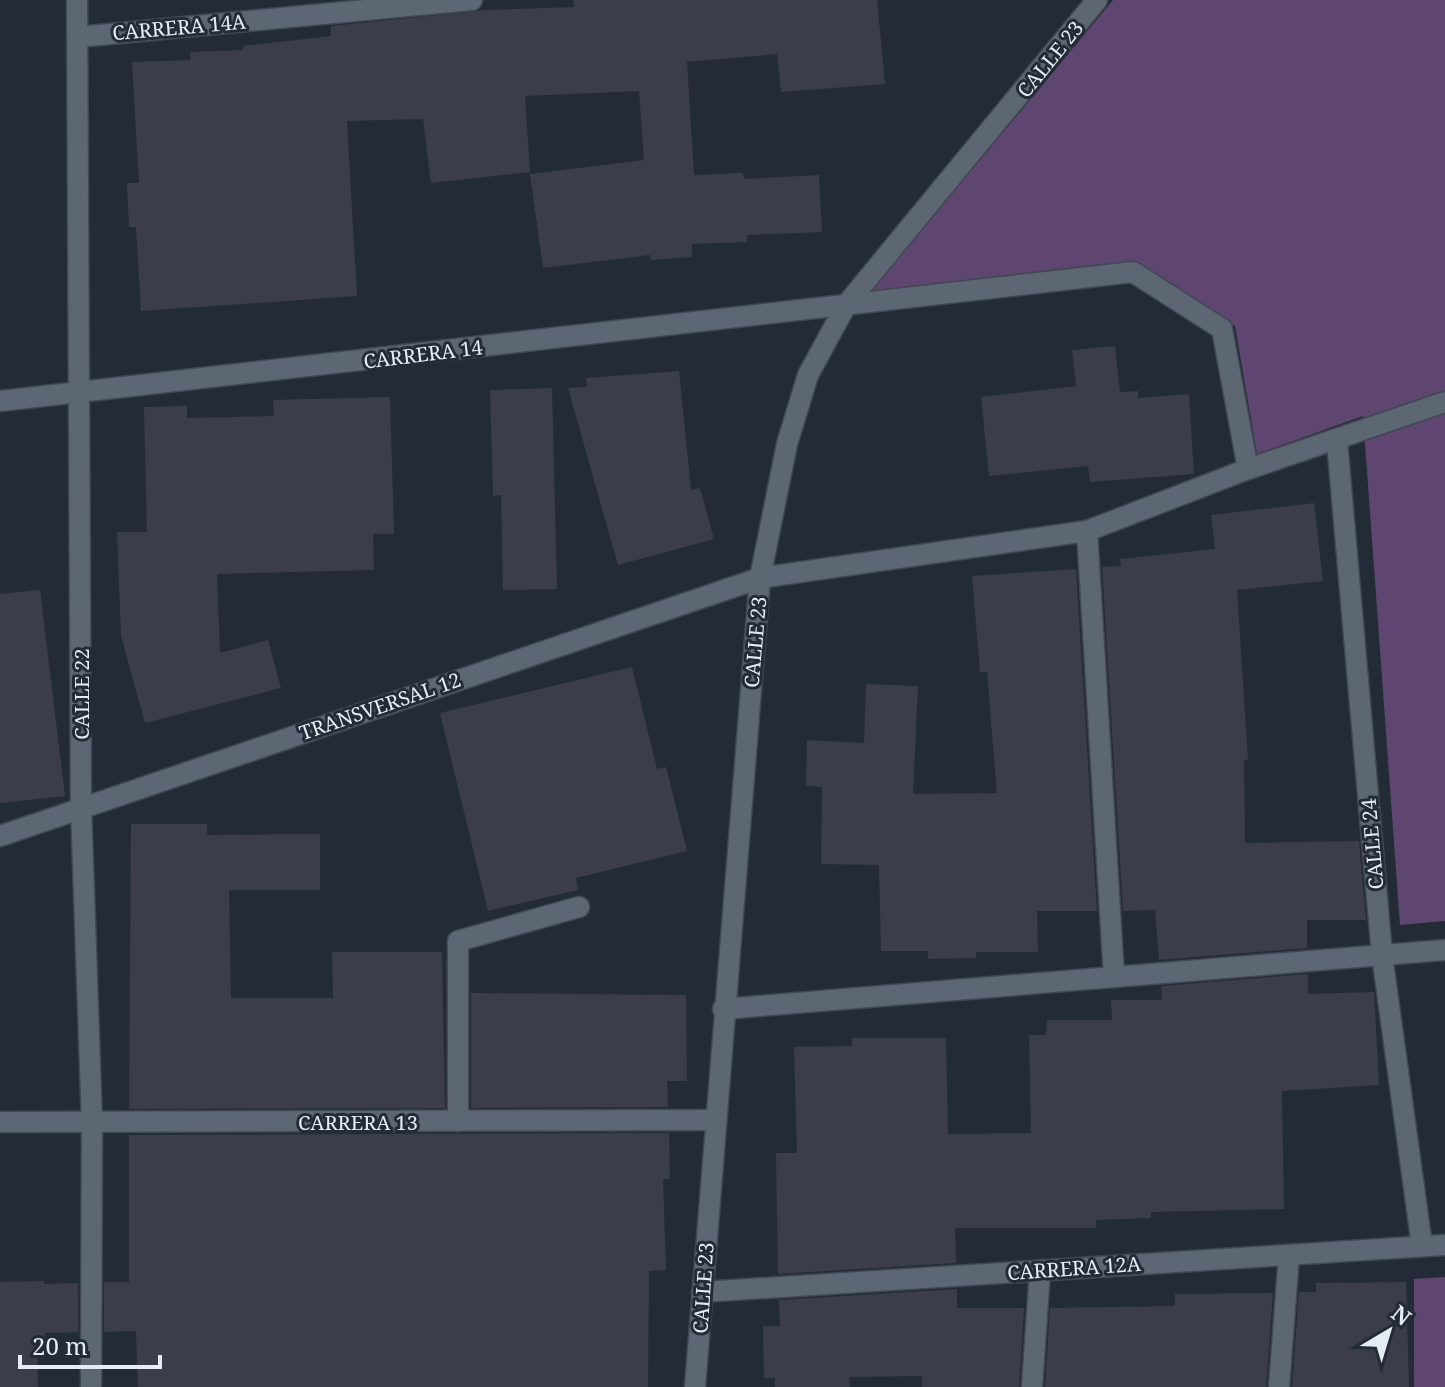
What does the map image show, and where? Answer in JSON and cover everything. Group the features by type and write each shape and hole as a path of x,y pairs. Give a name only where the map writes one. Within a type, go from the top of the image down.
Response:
{"street":[{"name":"CALLE 22","path":"77,0 81,807 92,1123 91,1387"},
{"name":"CARRERA 14A","path":"78,37 472,0"},
{"name":"CALLE 23","path":"695,1387 760,578 787,444 808,375 846,305 1097,0"},
{"name":"CARRERA 14","path":"0,401 1133,272 1222,329 1248,469"},
{"name":"TRANSVERSAL 12","path":"0,836 760,578 1087,531 1248,469 1445,402"},
{"name":"CALLE 24","path":"1337,441 1382,955 1422,1246"},
{"path":"1087,531 1114,977"},
{"path":"458,1121 458,941 579,907"},
{"path":"723,1009 1445,950"},
{"name":"CARRERA 13","path":"0,1122 716,1120"},
{"name":"CARRERA 12A","path":"702,1292 1445,1245"},
{"path":"1279,1387 1289,1255"},
{"path":"1032,1387 1040,1270"}],"shaded area":[{"path":"1113,0 1445,0 1445,921 1400,925 1363,416 1257,454 1235,326 1135,262 871,291"},
{"path":"1445,1277 1445,1387 1414,1387 1414,1279"}],"building":[{"path":"573,0 877,0 885,84 781,92 777,54 687,62 694,175 743,173 744,179 819,175 822,232 747,235 747,242 692,244 692,257 651,260 650,255 543,268 530,174 644,160 639,91 525,96 530,172 431,183 423,119 347,121 357,296 141,311 136,227 129,227 127,183 139,183 132,62 191,60 190,52 243,50 243,46 331,36 331,26 487,10 574,7"},
{"path":"1115,346 1120,392 1138,391 1138,398 1189,394 1194,474 1090,482 1088,466 989,476 981,397 1076,386 1072,350"},
{"path":"679,371 691,490 700,488 714,539 618,565 568,388 587,387 586,378"},
{"path":"552,388 557,589 503,590 501,495 493,496 490,390"},
{"path":"390,397 394,534 373,534 374,570 217,574 220,653 268,640 281,688 145,723 121,636 117,532 147,532 144,407 187,406 187,418 274,416 273,400"},
{"path":"1314,503 1323,581 1237,590 1248,760 1244,760 1245,843 1359,841 1366,920 1307,920 1307,948 1159,960 1155,910 1123,911 1102,567 1121,566 1120,559 1215,549 1211,515"},
{"path":"1076,569 1097,911 1037,911 1038,952 976,952 976,958 928,959 928,951 881,951 879,865 821,864 822,787 806,786 807,740 864,743 866,684 918,686 913,794 997,793 987,672 980,672 972,576"},
{"path":"40,590 65,796 0,803 0,594"},
{"path":"632,667 657,769 666,767 687,851 576,878 578,890 488,911 440,713"},
{"path":"131,824 207,824 207,835 320,834 320,890 229,890 231,998 333,998 332,952 442,952 445,1108 129,1109"},
{"path":"1308,974 1308,994 1374,992 1379,1085 1282,1091 1284,1209 1151,1212 1151,1218 1096,1220 1096,1228 955,1228 956,1263 778,1274 776,1153 797,1153 794,1047 852,1046 852,1038 946,1038 948,1134 1031,1133 1029,1035 1046,1035 1047,1020 1112,1020 1111,1000 1162,1000 1161,986"},
{"path":"471,993 686,995 687,1081 667,1081 668,1107 471,1108"},
{"path":"669,1133 670,1179 663,1179 666,1270 649,1271 648,1387 138,1387 136,1331 104,1332 104,1282 129,1282 129,1135"},
{"path":"44,1281 44,1284 78,1283 78,1332 45,1333 46,1352 37,1352 38,1387 0,1387 0,1282"},
{"path":"1406,1282 1409,1387 1292,1387 1299,1292 1316,1292 1316,1283"},
{"path":"957,1289 957,1308 1024,1308 1019,1387 922,1387 922,1376 849,1377 850,1387 775,1387 775,1378 764,1378 763,1326 780,1326 779,1300"},
{"path":"1273,1293 1266,1387 1045,1387 1050,1308 1175,1306 1175,1294"}]}
